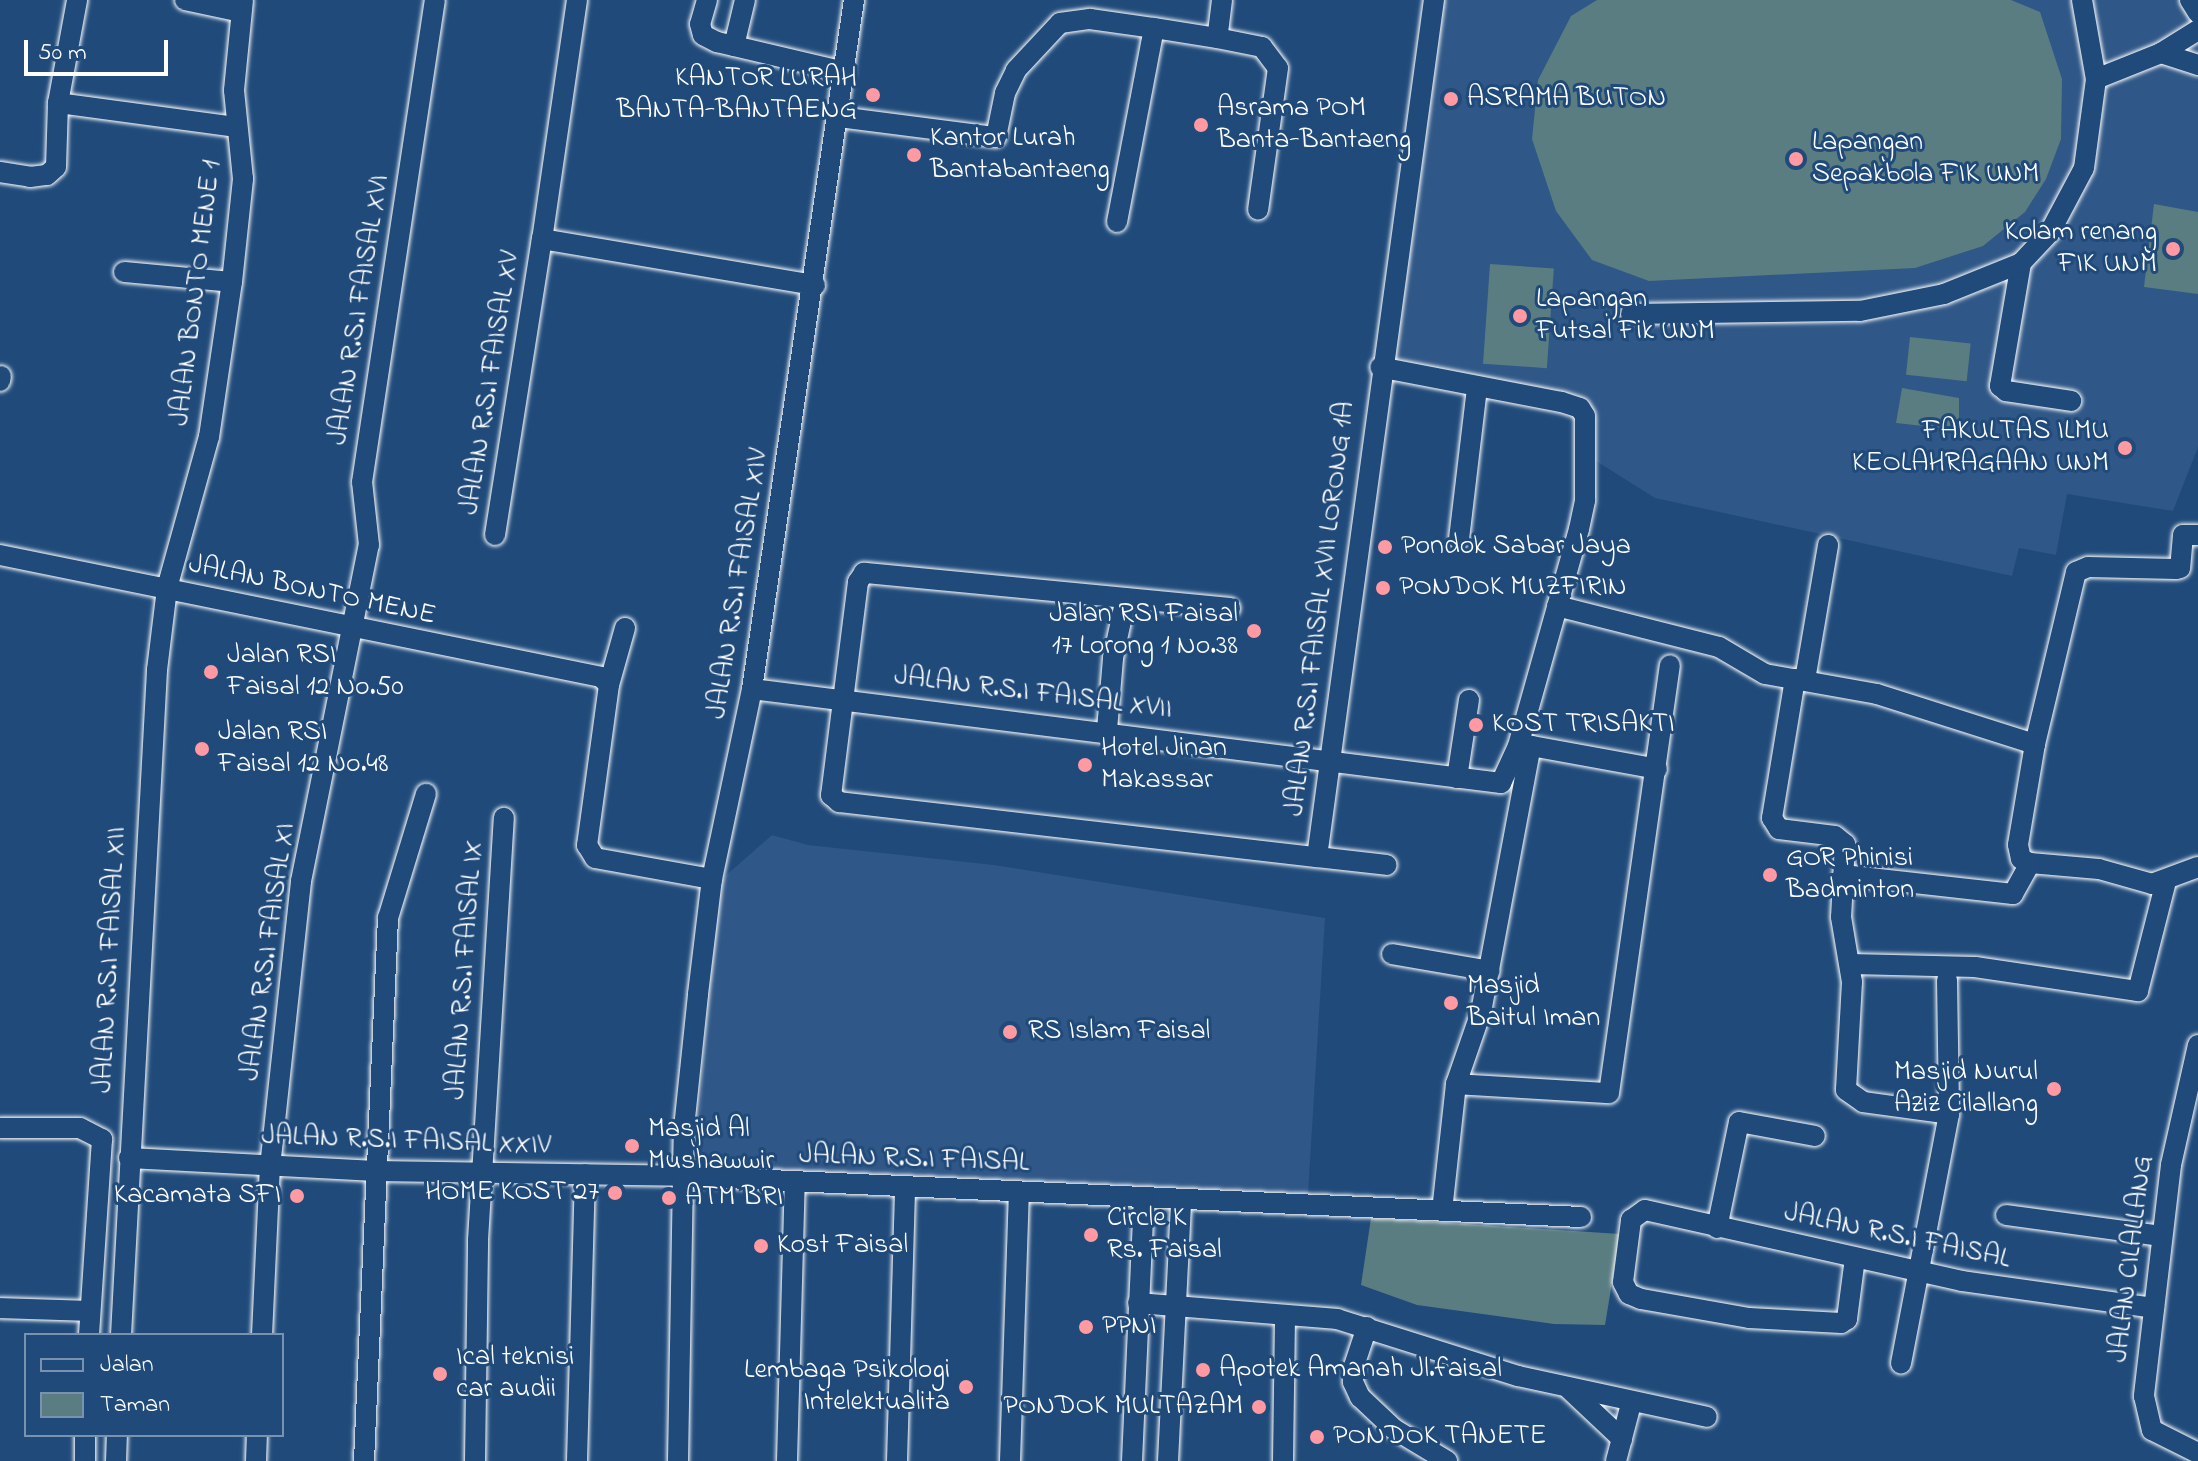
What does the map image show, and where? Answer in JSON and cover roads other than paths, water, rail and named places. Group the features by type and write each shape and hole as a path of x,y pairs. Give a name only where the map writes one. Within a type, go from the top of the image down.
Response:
{"street":[{"path":"0,172 30,177 56,167 58,103 77,0"},
{"path":"185,0 242,6"},
{"name":"JALAN R.S.I FAISAL XVI","path":"353,628 370,533 362,482 435,0"},
{"name":"JALAN R.S.I FAISAL XV","path":"495,535 577,0"},
{"path":"707,0 700,24 703,35 734,46 845,72"},
{"path":"734,46 745,0"},
{"name":"JALAN R.S.I FAISAL XIV","path":"678,1461 682,1176 712,879 752,689 815,285 854,0"},
{"path":"1217,38 1222,0"},
{"name":"JALAN R.S.I FAISAL XVII LORONG 1A","path":"1317,857 1332,761 1380,367 1405,229 1434,0"},
{"path":"1631,314 1860,311 1944,294 2021,263 2057,222 2084,168 2096,79 2082,0"},
{"path":"2190,0 2198,13"},
{"name":"JALAN BONTO MENE 1","path":"167,588 209,437 232,282 243,179 236,127 242,6"},
{"path":"839,117 996,137 1016,70 1060,23 1090,19 1262,47 1278,68 1258,210"},
{"path":"1117,222 1154,28"},
{"path":"2096,79 2161,53 2198,30"},
{"path":"2161,53 2198,65"},
{"path":"58,103 236,127"},
{"name":"JALAN R.S.I FAISAL XV","path":"542,239 815,285"},
{"path":"2021,263 2000,386 2006,391 2071,401"},
{"path":"124,272 232,282"},
{"path":"1380,367 1575,406 1585,416 1585,500 1557,606 1719,647 1755,671 1877,694 2035,744"},
{"path":"1459,539 1477,387"},
{"path":"2166,881 2152,884 2099,869 2030,863 2021,859 2018,845 2035,744 2076,572 2088,567 2180,568 2183,535 2198,535"},
{"path":"1828,545 1774,825 1843,839 1841,917 1851,964 1849,1096 1949,1114"},
{"name":"JALAN BONTO MENE","path":"0,555 601,677 609,685"},
{"name":"JALAN R.S.I FAISAL XVII LORONG 1A","path":"1230,608 871,571 858,582 831,793 839,802 1387,865"},
{"name":"JALAN R.S.I FAISAL XII","path":"121,1333 155,701 167,588"},
{"path":"1107,730 1126,598"},
{"name":"JALAN R.S.I FAISAL XVII","path":"752,689 1107,730 1495,783 1506,780 1557,606"},
{"name":"JALAN R.S.I FAISAL XI","path":"262,1333 270,1167 301,881 353,628"},
{"path":"625,628 609,685 589,829 590,852 595,858 712,879"},
{"path":"1442,1211 1456,1084 1490,971 1531,746 1562,630"},
{"path":"1456,1084 1609,1093 1670,665"},
{"path":"1457,778 1469,700"},
{"path":"1531,746 1657,769"},
{"path":"364,1461 388,918 426,794"},
{"name":"JALAN R.S.I FAISAL IX","path":"475,1461 482,1173 504,818"},
{"path":"1843,875 2013,894 2030,863"},
{"path":"1851,964 1975,967 2138,991 2166,881 2177,870 2198,867"},
{"path":"1392,954 1490,971"},
{"path":"1901,1363 1949,1114 1947,980"},
{"name":"JALAN CILALLANG","path":"2198,1045 2176,1137 2161,1236 2145,1416 2164,1439 2198,1453"},
{"path":"1717,1228 1739,1122 1815,1136"},
{"path":"0,1128 80,1128 102,1139 89,1333"},
{"name":"JALAN R.S.I FAISAL XXIV","path":"129,1158 376,1171 682,1176"},
{"path":"577,1461 585,1174"},
{"name":"JALAN R.S.I FAISAL","path":"682,1176 1581,1217"},
{"path":"787,1461 795,1183"},
{"path":"897,1461 905,1188"},
{"path":"1010,1461 1019,1193"},
{"path":"1144,1198 1132,1459 1168,1460 1181,1201"},
{"name":"JALAN R.S.I FAISAL","path":"1855,1258 1847,1319 1841,1323 1749,1318 1641,1299 1629,1294 1623,1282 1633,1216 1645,1210 1918,1271 2154,1308"},
{"path":"2006,1215 2161,1236"},
{"path":"1138,1303 1285,1315 1367,1327 1569,1389 1707,1417"},
{"path":"0,1308 89,1311"},
{"path":"1283,1461 1285,1315"},
{"path":"1367,1327 1354,1366 1353,1382 1360,1397 1394,1429 1447,1461"},
{"path":"1569,1389 1622,1439"},
{"path":"1616,1461 1631,1404"},
{"path":"85,1437 85,1461"},
{"path":"116,1461 117,1437"},
{"path":"256,1461 257,1437"}],"place":[{"name":"KANTOR LURAH BANTA-BANTAENG","path":"873,95"},
{"name":"ASRAMA BUTON","path":"1451,99"},
{"name":"Asrama POM Banta-Bantaeng","path":"1201,125"},
{"name":"Kantor Lurah Bantabantaeng","path":"914,155"},
{"name":"Lapangan Sepakbola FIK UNM","path":"1796,159"},
{"name":"Kolam renang FIK UNM","path":"2173,249"},
{"name":"Lapangan Futsal Fik UNM","path":"1520,316"},
{"name":"FAKULTAS ILMU KEOLAHRAGAAN UNM","path":"2125,448"},
{"name":"Pondok Sabar Jaya","path":"1385,547"},
{"name":"PONDOK MUZFIRIN","path":"1383,588"},
{"name":"Jalan RSI Faisal 17 Lorong 1 No.38","path":"1254,631"},
{"name":"Jalan RSI Faisal 12 No.50","path":"211,672"},
{"name":"KOST TRISAKTI","path":"1476,725"},
{"name":"Jalan RSI Faisal 12 No.48","path":"202,749"},
{"name":"Hotel Jinan Makassar","path":"1085,765"},
{"name":"GOR Phinisi Badminton","path":"1770,875"},
{"name":"Masjid Baitul Iman","path":"1451,1003"},
{"name":"RS Islam Faisal","path":"1010,1032"},
{"name":"Masjid Nurul Aziz Cilallang","path":"2054,1089"},
{"name":"Masjid Al Mushawwir","path":"632,1146"},
{"name":"HOME KOST 27","path":"615,1193"},
{"name":"Kacamata SFI","path":"297,1196"},
{"name":"ATM BRI","path":"669,1198"},
{"name":"Circle K Rs. Faisal","path":"1091,1235"},
{"name":"Kost Faisal","path":"761,1246"},
{"name":"PPNI","path":"1086,1327"},
{"name":"Apotek Amanah Jl.faisal","path":"1203,1370"},
{"name":"Ical teknisi car audii","path":"440,1374"},
{"name":"Lembaga Psikologi Intelektualita","path":"966,1387"},
{"name":"PONDOK MULTAZAM","path":"1259,1407"},
{"name":"PONDOK TANETE","path":"1317,1437"}]}
